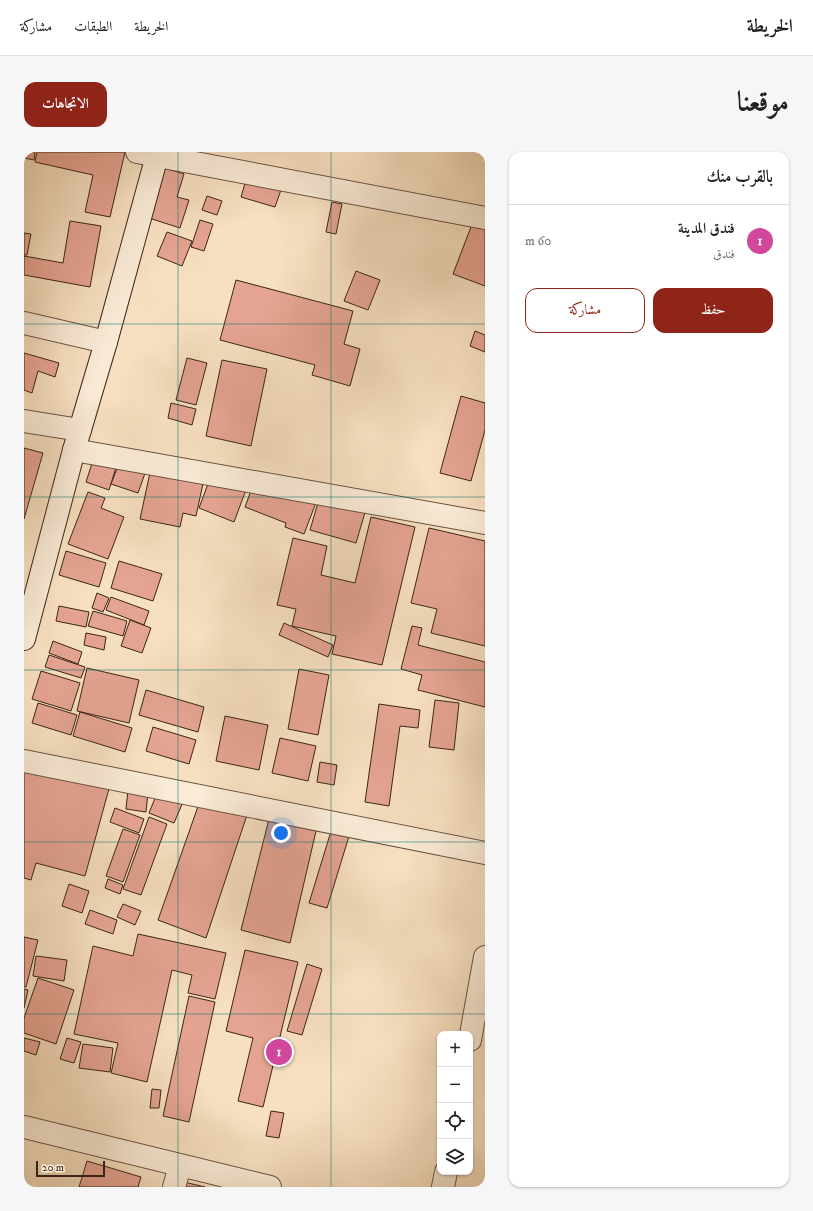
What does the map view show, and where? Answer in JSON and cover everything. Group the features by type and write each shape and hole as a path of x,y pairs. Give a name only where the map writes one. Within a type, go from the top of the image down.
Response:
{"street":[{"path":"24,639 31,585 106,342 151,153 485,218"},
{"path":"24,322 106,342"},
{"path":"24,421 77,440 485,523"},
{"path":"24,761 485,853"},
{"path":"472,1031 485,958"},
{"path":"24,1127 270,1187"},
{"path":"174,1187 180,1166"},
{"path":"443,1187 445,1175"}],"building":[{"path":"24,152 35,152 34,160 24,158"},
{"path":"37,152 125,152 110,217 85,212 93,175 35,162"},
{"path":"165,168 184,174 177,197 189,200 180,228 149,218"},
{"path":"248,173 283,184 275,207 241,197"},
{"path":"207,196 222,201 217,215 202,210"},
{"path":"332,202 342,204 336,234 326,232"},
{"path":"474,219 485,223 485,286 453,274"},
{"path":"200,220 213,224 204,251 191,247"},
{"path":"70,221 101,226 90,287 24,275 24,256 63,263"},
{"path":"167,232 192,241 182,266 157,256"},
{"path":"24,233 31,234 27,255 24,255"},
{"path":"356,271 380,280 368,310 344,301"},
{"path":"236,280 353,311 344,344 360,349 350,386 312,375 315,365 220,340"},
{"path":"475,331 485,335 485,352 470,346"},
{"path":"24,353 59,363 55,377 38,371 32,393 24,390"},
{"path":"187,358 207,363 196,405 176,400"},
{"path":"222,360 267,369 251,446 206,436"},
{"path":"461,396 485,403 485,430 471,481 440,473"},
{"path":"171,403 196,409 192,425 168,418"},
{"path":"24,448 43,453 24,519"},
{"path":"123,453 149,462 138,493 111,484"},
{"path":"95,454 118,461 109,490 86,482"},
{"path":"151,468 204,479 196,516 183,513 180,527 140,519"},
{"path":"212,473 247,487 234,522 199,508"},
{"path":"256,477 317,500 304,534 285,527 286,523 245,507"},
{"path":"88,492 105,498 101,508 124,517 108,559 68,544"},
{"path":"320,496 366,509 356,543 310,530"},
{"path":"371,517 415,527 382,665 332,654 336,636 292,626 296,609 277,605 293,538 327,546 321,575 355,583"},
{"path":"429,528 485,541 485,646 431,633 437,609 411,603"},
{"path":"66,551 106,563 99,587 59,575"},
{"path":"119,561 162,574 153,601 111,588"},
{"path":"97,593 109,598 103,612 92,608"},
{"path":"111,597 149,611 144,625 106,610"},
{"path":"59,606 89,612 86,627 56,621"},
{"path":"93,611 127,621 123,636 88,626"},
{"path":"130,620 151,628 142,653 121,646"},
{"path":"284,623 333,645 328,657 279,635"},
{"path":"412,626 422,628 418,645 485,662 485,707 418,690 422,675 401,669"},
{"path":"86,633 106,637 104,650 84,645"},
{"path":"53,641 82,652 78,664 49,653"},
{"path":"49,655 85,667 81,678 45,667"},
{"path":"87,668 139,680 129,723 77,711"},
{"path":"299,669 329,675 318,735 288,729"},
{"path":"41,671 80,683 71,711 32,699"},
{"path":"146,690 204,707 198,732 139,715"},
{"path":"435,700 459,703 454,750 429,747"},
{"path":"38,703 77,715 71,735 32,723"},
{"path":"379,704 420,710 418,728 400,726 389,806 365,802"},
{"path":"80,712 132,728 125,752 73,736"},
{"path":"225,716 268,725 259,770 216,761"},
{"path":"153,727 196,740 189,764 146,751"},
{"path":"280,738 316,746 308,781 272,773"},
{"path":"24,762 110,785 85,876 36,863 31,880 24,878"},
{"path":"320,762 337,765 334,785 317,782"},
{"path":"128,790 148,792 146,812 126,809"},
{"path":"158,791 183,802 174,823 149,813"},
{"path":"201,798 247,815 206,938 158,920"},
{"path":"115,808 144,819 139,833 110,822"},
{"path":"149,817 167,824 141,895 123,889"},
{"path":"269,819 316,831 290,943 241,930"},
{"path":"332,828 350,833 327,908 309,903"},
{"path":"123,829 140,835 123,882 106,876"},
{"path":"108,879 123,885 120,894 105,888"},
{"path":"69,884 89,891 82,913 62,906"},
{"path":"123,904 141,911 135,925 117,917"},
{"path":"90,910 117,920 113,934 85,924"},
{"path":"138,934 226,953 215,999 188,993 192,975 172,970 147,1082 111,1073 118,1043 74,1034 93,946 133,956"},
{"path":"24,937 38,940 26,987 24,987"},
{"path":"245,950 298,962 263,1107 238,1101 253,1038 226,1031"},
{"path":"36,956 67,960 64,981 33,976"},
{"path":"307,964 322,969 302,1035 287,1031"},
{"path":"38,978 74,990 56,1044 24,1033 24,1018"},
{"path":"24,989 28,990 24,1008"},
{"path":"189,996 215,1002 189,1122 163,1116"},
{"path":"24,1038 40,1042 36,1055 24,1051"},
{"path":"67,1038 81,1042 74,1063 60,1059"},
{"path":"83,1044 113,1048 110,1072 79,1068"},
{"path":"152,1089 161,1090 159,1108 150,1108"},
{"path":"271,1111 284,1113 279,1138 266,1136"},
{"path":"87,1161 141,1177 138,1187 79,1187"},
{"path":"184,1182 205,1187 183,1187"}],"place":[{"name":"فندق المدينة","path":"279,1052"}]}
